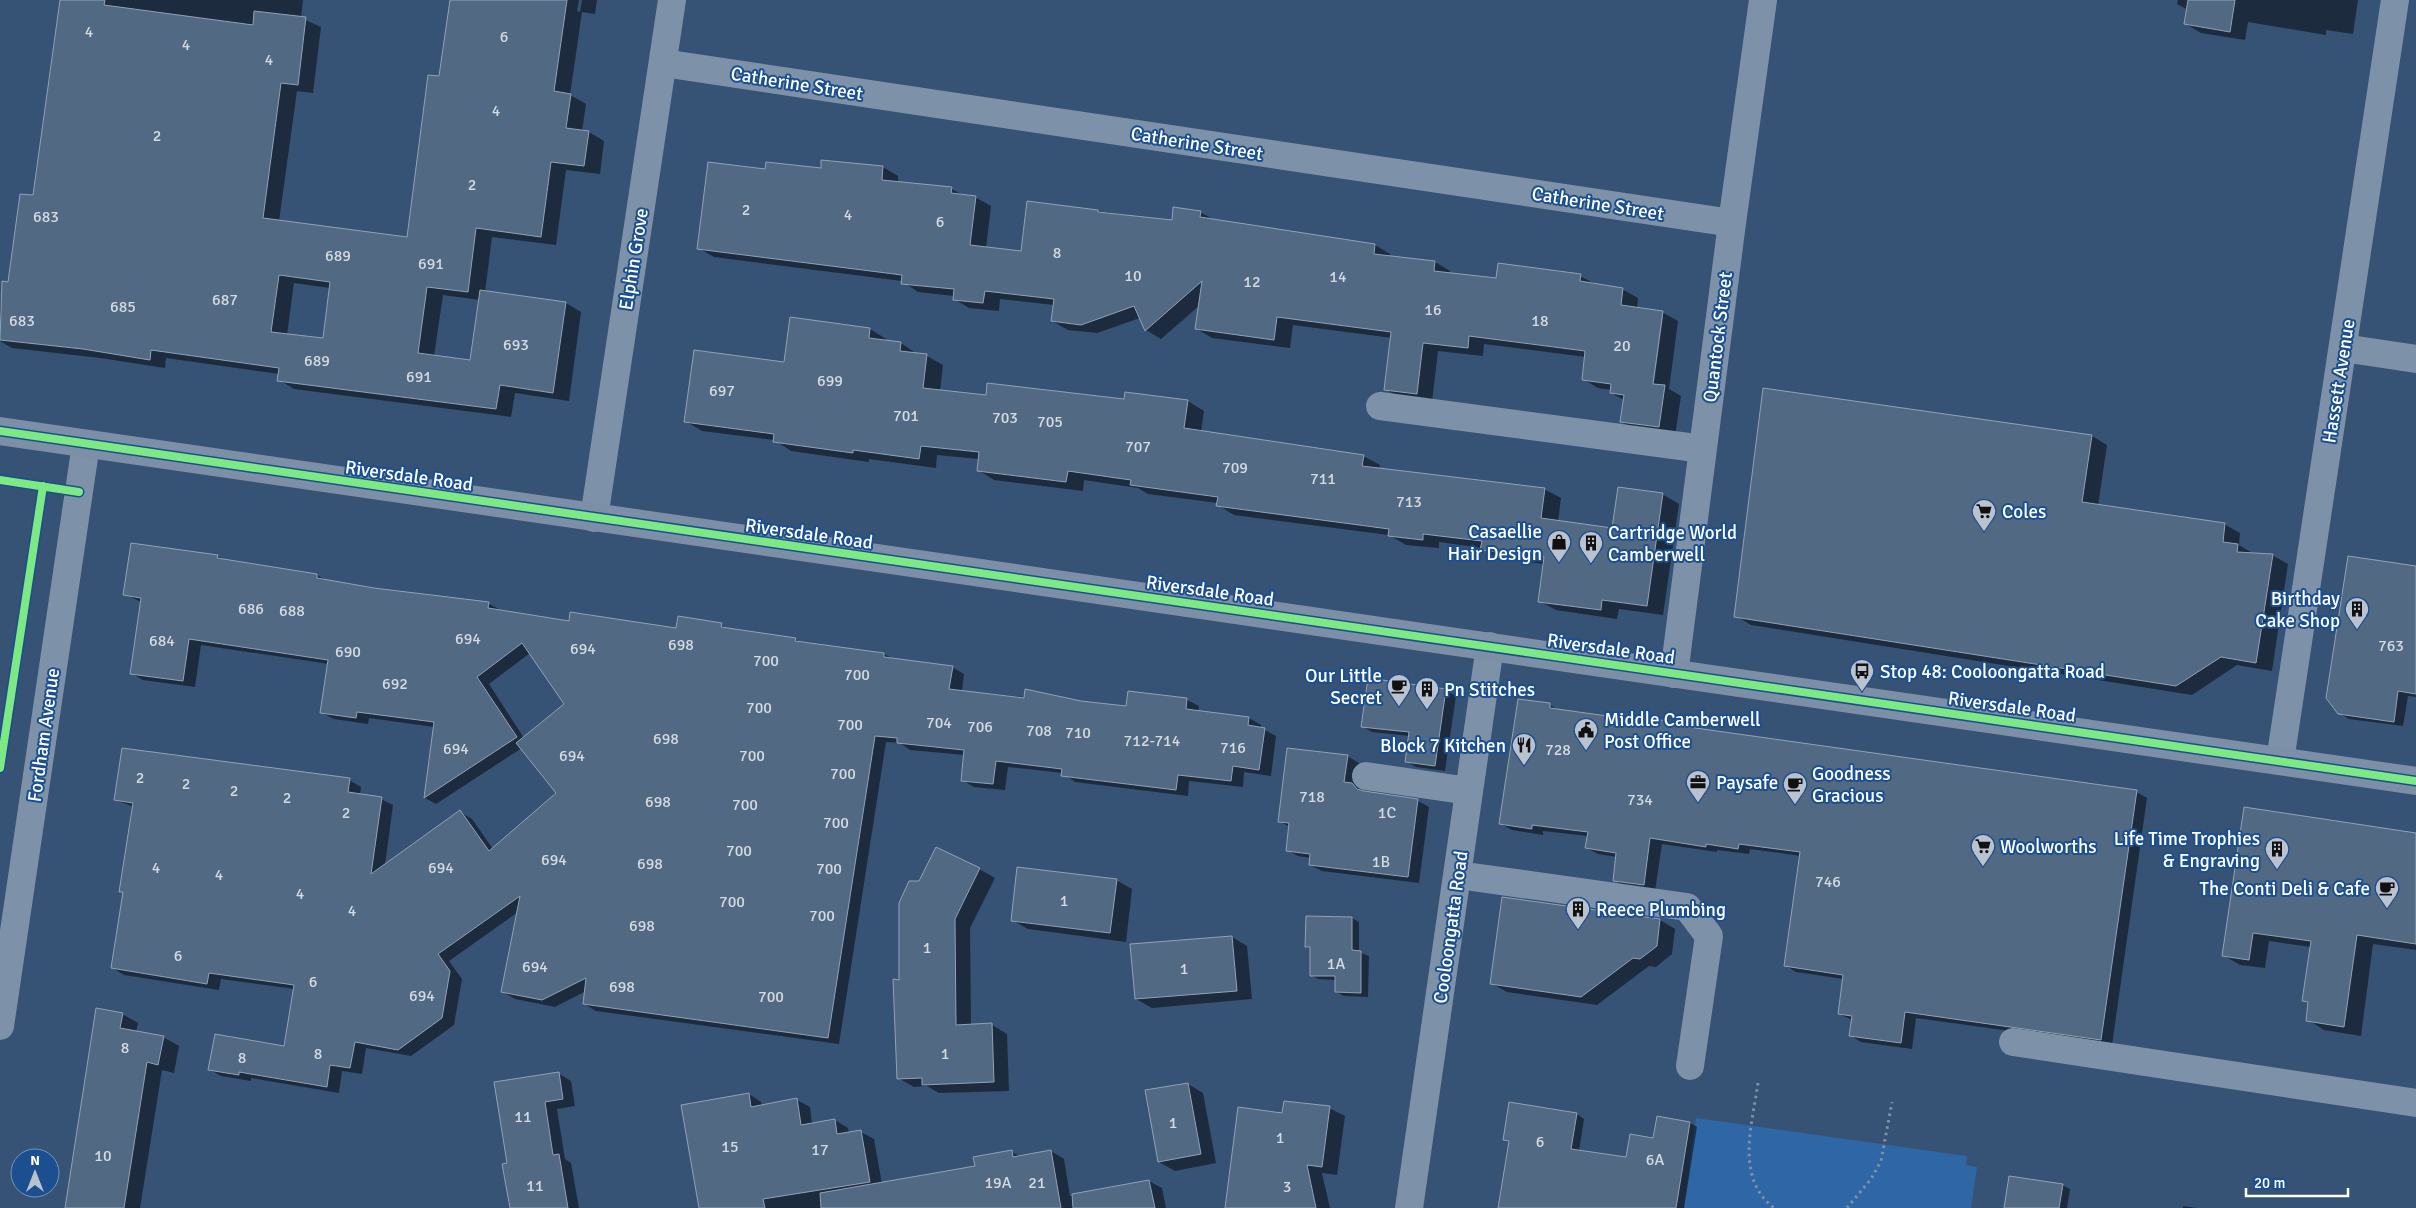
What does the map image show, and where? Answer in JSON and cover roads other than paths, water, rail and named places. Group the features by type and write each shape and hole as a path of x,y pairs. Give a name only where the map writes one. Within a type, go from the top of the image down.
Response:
{"main road":[{"name":"Riversdale Road","path":"0,431 2416,781"}],"street":[{"name":"Elphin Grove","path":"594,518 672,0"},
{"name":"Quantock Street","path":"1674,674 1732,223 1763,0"},
{"name":"Hassett Avenue","path":"2280,761 2395,0"},
{"name":"Catherine Street","path":"662,63 1732,223"},
{"path":"2343,348 2416,359"},
{"path":"1380,406 1703,449"},
{"name":"Fordham Avenue","path":"0,1026 86,444"},
{"name":"Cooloongatta Road","path":"1409,1208 1490,646"},
{"path":"1366,776 1468,791"},
{"path":"1458,874 1687,907 1710,936 1690,1066"},
{"path":"2013,1042 2416,1103"}],"tram line":[{"path":"0,422 2416,772"},
{"path":"0,439 2416,789"}],"place":[{"name":"Coles","path":"1984,532"},
{"name":"Casaellie Hair Design","path":"1559,563"},
{"name":"Cartridge World Camberwell","path":"1591,564"},
{"name":"Birthday Cake Shop","path":"2357,630"},
{"name":"Stop 48: Cooloongatta Road","path":"1862,692"},
{"name":"Our Little Secret","path":"1399,707"},
{"name":"Pn Stitches","path":"1427,710"},
{"name":"Middle Camberwell Post Office","path":"1586,751"},
{"name":"Block 7 Kitchen","path":"1524,766"},
{"name":"Paysafe","path":"1698,803"},
{"name":"Goodness Gracious","path":"1795,805"},
{"name":"Woolworths","path":"1983,867"},
{"name":"Life Time Trophies & Engraving","path":"2277,870"},
{"name":"The Conti Deli & Cafe","path":"2387,909"},
{"name":"Reece Plumbing","path":"1578,930"}]}
